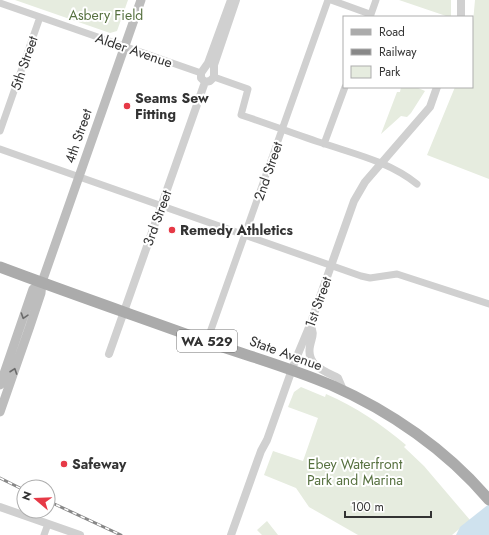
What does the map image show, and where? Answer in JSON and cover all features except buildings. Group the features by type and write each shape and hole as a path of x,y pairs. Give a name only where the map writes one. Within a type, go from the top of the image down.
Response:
{"main road":[{"name":"4th Street","path":"0,412 41,293 42,282 141,0"},
{"name":"State Avenue","path":"0,267 322,382 370,404 419,436 475,483 489,500"},
{"name":"4th Street","path":"0,400 3,391 0,386 33,289 42,282"}],"street":[{"path":"208,72 208,63 230,0"},
{"path":"208,72 219,50 236,0"},
{"name":"2nd Street","path":"207,341 328,0"},
{"path":"331,0 367,13 370,16"},
{"path":"371,16 376,0"},
{"path":"461,0 461,16"},
{"name":"Alder Avenue","path":"0,3 125,46 208,72 248,89 241,115 324,144 382,162"},
{"name":"5th Street","path":"0,131 40,17"},
{"name":"3rd Street","path":"109,354 205,82 210,81 208,72"},
{"path":"324,144 345,88"},
{"name":"1st Street","path":"231,535 261,451 267,440 310,324 354,201 365,182 430,107 437,88"},
{"path":"0,150 361,276 370,278 397,274 489,304"},
{"path":"382,162 402,173 417,184"},
{"path":"310,324 314,332 310,347 312,361 316,366 338,378 344,392"},
{"path":"0,507 80,535"},
{"path":"44,535 48,524"}],"green space":[{"name":"Asbery Field","path":"15,0 128,0 117,31 110,33"},
{"path":"399,0 451,0 451,16 446,16"},
{"path":"475,0 489,0 489,179 427,155 455,88 473,88 473,22"},
{"path":"401,88 418,88 425,91 407,117 401,116 381,134 397,92 400,92"},
{"name":"Ebey Waterfront Park and Marina","path":"301,387 325,397 326,394 348,404 368,416 397,437 406,445 404,447 424,466 470,520 452,535 358,535 309,507 296,488 264,475 273,451 303,461 318,418 288,407 294,392"},
{"path":"267,521 278,535 262,535 257,530"}],"water":[{"path":"489,504 489,535 456,535 460,527"}],"railway":[{"path":"0,478 16,486"},
{"path":"56,505 121,535"}],"place":[{"name":"Seams Sew Fitting","path":"127,106"},
{"name":"Remedy Athletics","path":"172,230"},
{"name":"Safeway","path":"64,464"}]}
